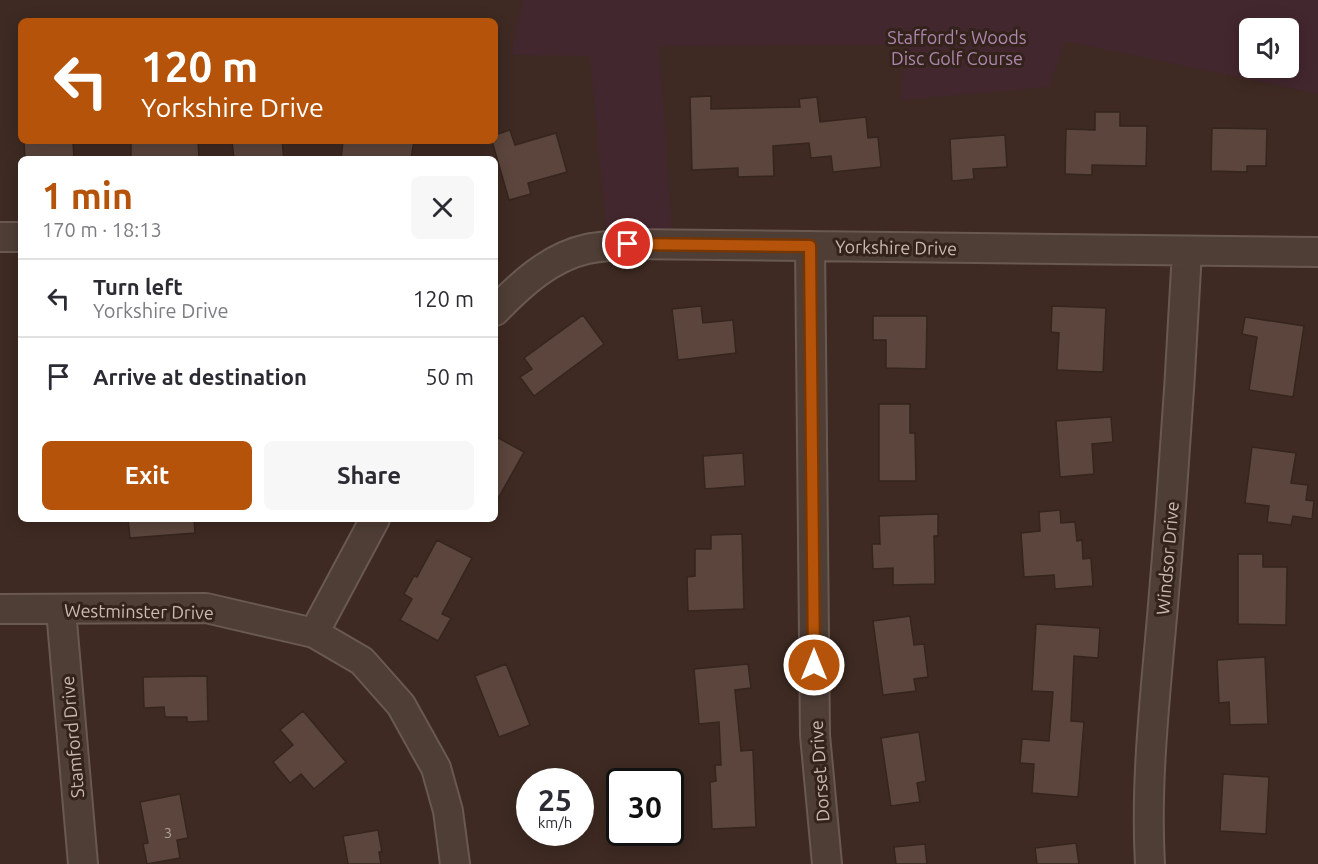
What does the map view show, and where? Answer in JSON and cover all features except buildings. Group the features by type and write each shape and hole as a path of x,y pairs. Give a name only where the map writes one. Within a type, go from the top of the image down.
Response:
{"street":[{"path":"0,237 18,237"},
{"name":"Yorkshire Drive","path":"498,308 521,284 553,263 585,249 628,244 1318,252"},
{"name":"Dorset Drive","path":"810,246 815,735 827,864"},
{"name":"Windsor Drive","path":"1150,864 1154,720 1179,407 1187,251"},
{"path":"314,633 373,522"},
{"name":"Westminster Drive","path":"0,609 206,608 314,633 362,661 401,705 436,768 448,811 455,864"},
{"name":"Stamford Drive","path":"61,610 84,864"}],"green space":[{"name":"Stafford's Woods Disc Golf Course","path":"523,0 1318,0 1318,94 1242,78 1299,78 1299,18 1239,18 1239,77 1065,41 1049,87 900,100 907,45 659,46 673,245 608,250 590,56 511,55"}],"route":[{"path":"628,244 810,246 814,665"}]}
